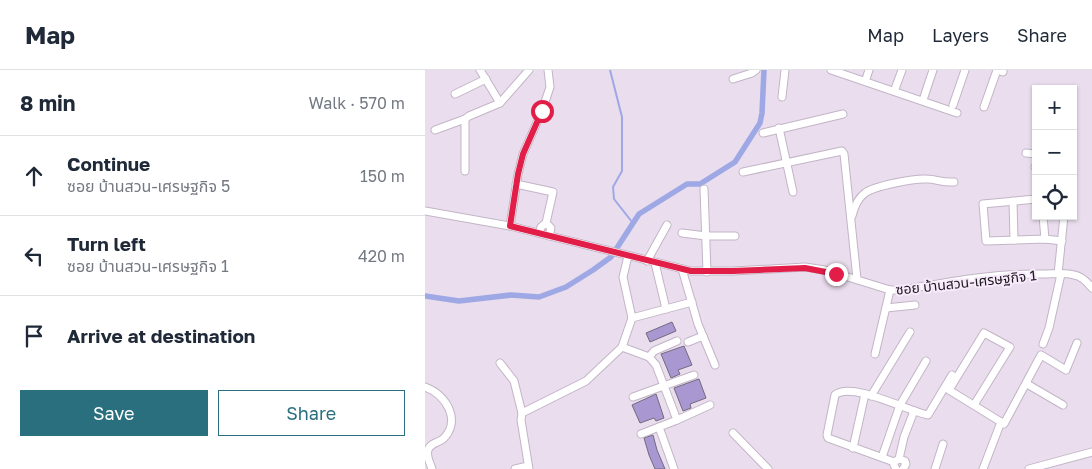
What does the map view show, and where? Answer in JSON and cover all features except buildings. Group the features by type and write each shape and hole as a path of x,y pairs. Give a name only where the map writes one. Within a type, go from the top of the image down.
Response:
{"street":[{"path":"480,70 500,102"},
{"path":"435,130 465,119 500,102 529,70"},
{"path":"510,226 516,184 523,154 542,111 550,87 547,70"},
{"path":"733,78 752,73 756,70"},
{"path":"782,97 785,70"},
{"path":"831,70 957,113"},
{"path":"866,80 869,70"},
{"path":"895,89 901,70"},
{"path":"923,97 933,70"},
{"path":"953,105 965,70"},
{"path":"984,107 996,70 1003,72 1003,70"},
{"path":"455,94 486,79"},
{"path":"763,133 843,114"},
{"path":"465,119 465,171"},
{"path":"779,128 793,192"},
{"path":"743,172 842,151 844,154 857,279"},
{"path":"1025,153 1032,154"},
{"path":"851,219 859,199 869,190 920,179 954,182"},
{"path":"516,184 553,192 546,223 541,227 539,233"},
{"path":"704,189 707,272"},
{"path":"1032,199 983,204 985,242 1045,239 1062,241"},
{"path":"1013,201 1015,240"},
{"name":"ซอย บ้านสวน-เศรษฐกิจ 1","path":"425,211 510,226 655,263 707,272 805,268 825,270 890,290 903,290 989,277 1028,274 1075,275 1091,284"},
{"path":"1043,220 1045,239"},
{"path":"1043,344 1049,328 1059,274 1064,220"},
{"path":"546,223 551,228 549,236"},
{"path":"647,261 667,225"},
{"path":"682,234 735,236"},
{"path":"522,413 585,381 622,347 631,318 623,277 628,256"},
{"path":"655,263 666,310"},
{"path":"682,269 703,336 715,365"},
{"path":"875,354 890,290"},
{"path":"631,318 692,302"},
{"path":"886,308 915,306"},
{"path":"853,448 868,395 911,332"},
{"path":"974,405 1010,347 984,333 949,390 1004,424 1041,355 1067,370 1077,343"},
{"path":"688,342 703,336"},
{"path":"649,357 654,352 677,341"},
{"path":"622,347 649,357 656,365 677,420"},
{"path":"882,458 900,405 925,361"},
{"path":"500,363 514,381 522,413 521,420 529,467 515,469"},
{"path":"633,397 694,375"},
{"path":"903,469 905,462 896,463 831,440 827,435 835,395 842,391 857,391 928,415 952,375"},
{"path":"1027,384 1063,405"},
{"path":"425,388 433,390 441,396 448,407 451,418 451,424 445,436 441,440 428,445 427,454 432,469"},
{"path":"641,434 710,405"},
{"path":"896,463 914,411"},
{"path":"983,469 1001,422"},
{"path":"659,427 674,469"},
{"path":"733,432 769,469"},
{"path":"935,469 943,444"},
{"path":"1029,469 1092,452"}],"waterway":[{"path":"610,70 622,117 622,171 613,187 614,199 632,222"},
{"path":"425,296 459,301 511,295 539,297 566,287 593,270 611,257 639,214 687,184 700,184 735,162 760,123 764,70"}],"route":[{"path":"542,111 523,154 510,226 691,271 805,268 825,270 836,274"}]}
